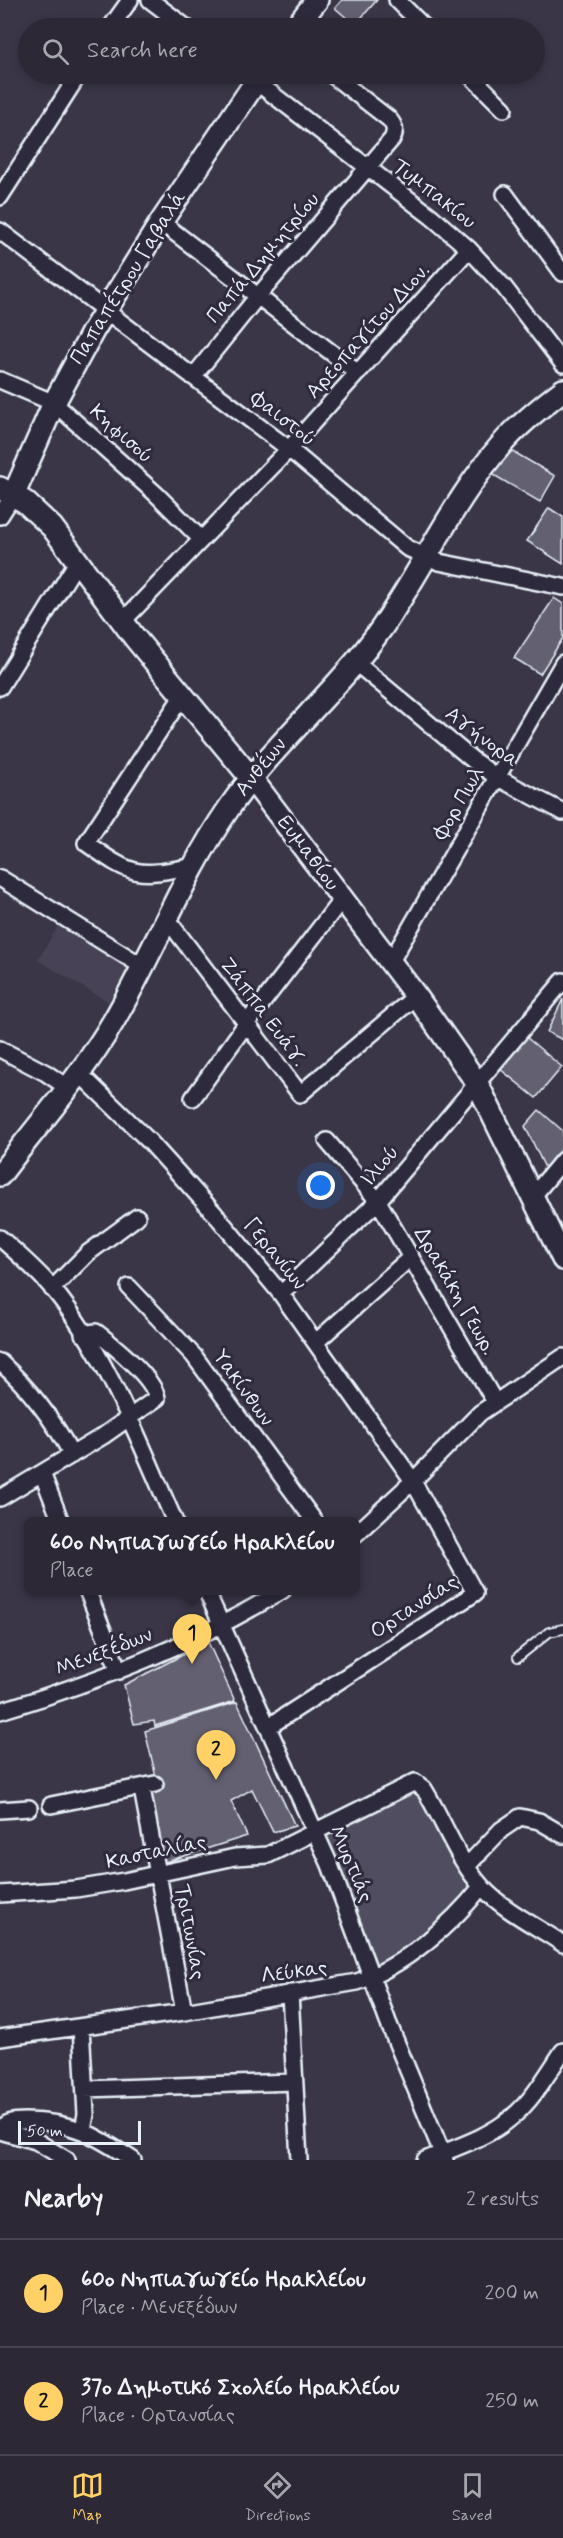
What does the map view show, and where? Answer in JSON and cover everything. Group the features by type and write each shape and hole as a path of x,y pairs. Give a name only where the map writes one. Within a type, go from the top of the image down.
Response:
{"street":[{"path":"118,18 130,0"},
{"path":"150,0 174,18"},
{"path":"303,18 317,0"},
{"path":"397,0 416,18"},
{"path":"0,197 73,84"},
{"name":"Παπαπέτρου Γαβαλά","path":"7,491 107,310 249,84"},
{"name":"Τυμπακίου","path":"264,84 469,249 518,304 563,364"},
{"name":"Παπά Δημητρίου","path":"193,377 258,296 392,139 395,132 394,125 343,84"},
{"path":"479,84 504,109"},
{"path":"506,194 563,273"},
{"path":"161,222 358,373"},
{"name":"Φαιστού","path":"0,231 289,449 391,537 426,558 463,568 563,587"},
{"name":"Αρεοπαγίτου Διον.","path":"122,622 289,449 469,249"},
{"name":"Κηφισού","path":"0,380 54,403 156,494 201,539"},
{"name":"Ανθέων","path":"0,1175 74,1081 115,1019 194,866 215,829 251,778 355,662 384,624 460,502 493,454 520,426 563,390"},
{"path":"0,516 7,491"},
{"name":"Ευμαθίου","path":"7,491 47,522 122,622 251,778 416,996 477,1083 563,1259"},
{"path":"0,687 77,562"},
{"name":"Αγήνορα","path":"355,662 474,761 498,778 563,812"},
{"name":"Φορ Πωλ","path":"390,963 563,663"},
{"path":"183,695 86,843 123,868 150,874 194,866"},
{"path":"0,878 142,966"},
{"path":"193,1098 246,1024 342,899"},
{"name":"Ζάππα Ευάγ.","path":"167,919 300,1094 416,996"},
{"name":"Ιλιού","path":"281,1293 378,1201 563,981"},
{"name":"Γερανίων","path":"0,1049 46,1073 74,1081 150,1142 222,1222 281,1293 413,1481"},
{"name":"Δρακάκη Γεωρ.","path":"327,1141 378,1201 495,1402"},
{"path":"533,1196 563,1160"},
{"path":"52,1289 88,1253 136,1217"},
{"path":"0,1238 52,1289 83,1334 128,1419 173,1517"},
{"path":"316,1342 411,1257"},
{"name":"Υακίνθων","path":"129,1287 194,1356 312,1517"},
{"path":"0,1498 72,1455 157,1398 155,1390 145,1377 103,1337 93,1331 83,1334"},
{"path":"360,1530 413,1481 480,1413 563,1357"},
{"path":"0,1362 36,1399 72,1455"},
{"path":"42,1473 59,1517"},
{"name":"Ορτανσίας","path":"268,1728 476,1593 413,1481"},
{"path":"89,1595 119,1671"},
{"name":"Μυρτιάς","path":"208,1595 340,1890 443,2156"},
{"name":"Μενεξέδων","path":"0,1711 119,1671 221,1625 274,1595"},
{"name":"Κασταλίας","path":"0,1894 76,1889 235,1857 268,1855 415,1782 421,1785 467,1866"},
{"name":"Τριτωνίας","path":"51,1805 149,1786 158,1873 184,2012"},
{"path":"0,1810 29,1808"},
{"path":"563,1835 539,1821 520,1817 501,1830 467,1866 481,1887 498,1901 563,1944"},
{"name":"Λεύκας","path":"0,2038 184,2012 343,1986 372,1977 426,1940 456,1915 481,1887"},
{"path":"290,1993 298,2160"},
{"path":"81,2027 86,2114 83,2130"},
{"path":"425,2160 443,2156 510,2119 535,2090 563,2051"},
{"path":"85,2089 294,2082"},
{"path":"67,2160 36,2141 1,2131 7,2124 19,2121 48,2122 83,2130 133,2160"}],"lane":[{"path":"518,1657 549,1632 563,1629"}],"shaded area":[{"path":"58,926 127,968 108,1002 38,960"},
{"path":"417,1782 481,1887 372,1977 324,1834"}],"building":[{"path":"342,0 377,0 361,18 347,18 335,8"},
{"path":"507,448 555,476 540,502 492,474"},
{"path":"549,508 563,517 563,564 527,541"},
{"path":"554,598 563,604 563,638 540,674 514,658"},
{"path":"563,999 563,1040 547,1032"},
{"path":"526,1037 562,1067 536,1098 500,1069"},
{"path":"539,1110 563,1131 563,1150 546,1170 525,1126"},
{"path":"208,1642 235,1701 155,1726 154,1721 134,1724 124,1685"},
{"path":"237,1702 295,1826 273,1832 252,1789 231,1801 247,1836 159,1864 144,1790 158,1785 145,1731"}],"place":[{"name":"60ο Νηπιαγωγείο Ηρακλείου","path":"192,1664"},
{"name":"37ο Δημοτικό Σχολείο Ηρακλείου","path":"216,1780"}]}
